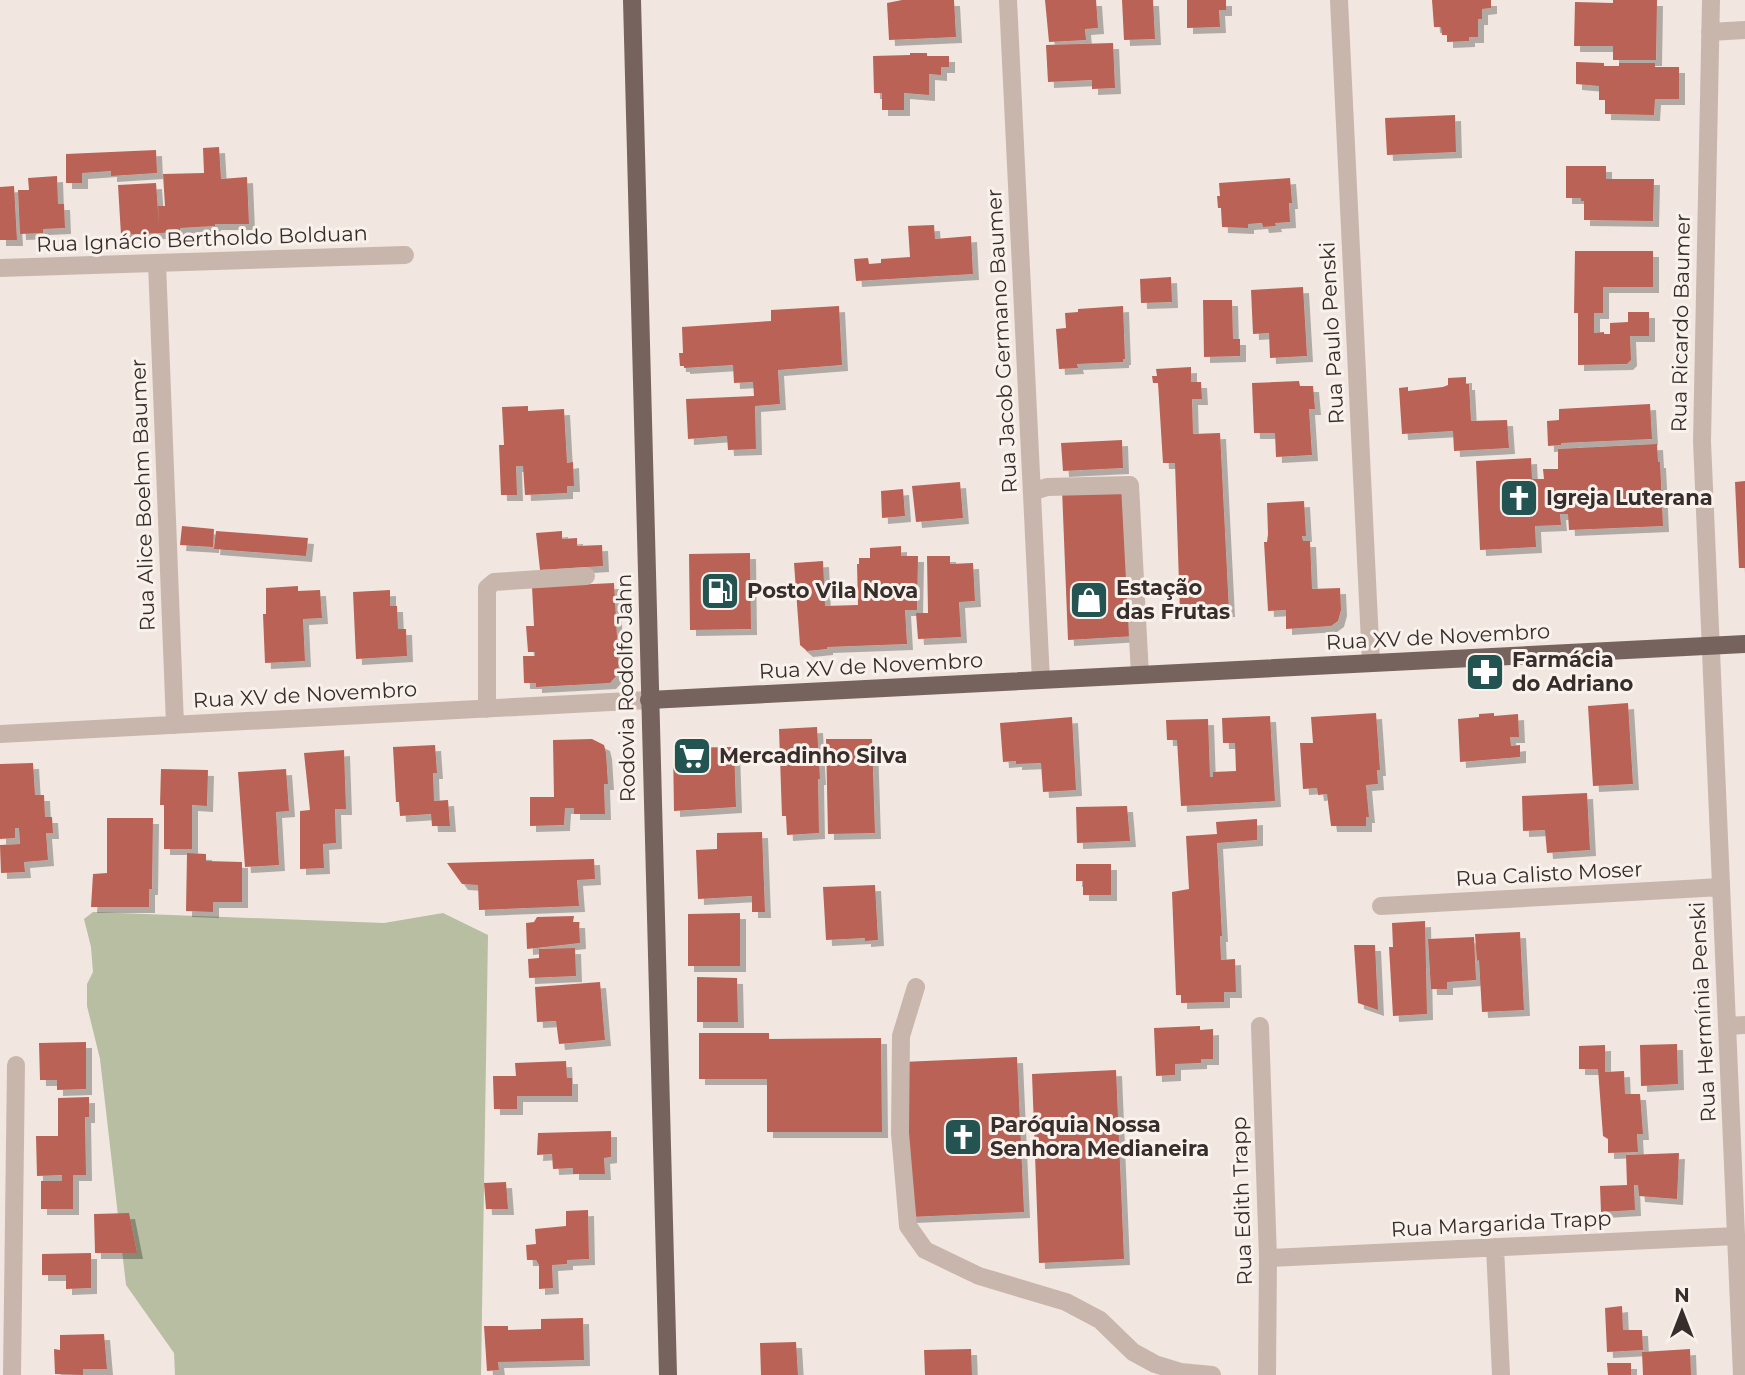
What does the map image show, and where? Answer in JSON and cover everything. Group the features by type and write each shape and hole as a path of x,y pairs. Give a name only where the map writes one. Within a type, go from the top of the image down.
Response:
{"main road":[{"name":"Rodovia Rodolfo Jahn","path":"632,0 668,1375"},
{"name":"Rua XV de Novembro","path":"649,700 1745,644"}],"street":[{"name":"Rua Jacob Germano Baumer","path":"1008,0 1041,680"},
{"name":"Rua Paulo Penski","path":"1339,0 1371,663"},
{"name":"Rua Ricardo Baumer","path":"1710,646 1702,441 1711,0"},
{"path":"1710,32 1745,30"},
{"name":"Rua Ignácio Bertholdo Bolduan","path":"0,268 405,255"},
{"name":"Rua Alice Boehm Baumer","path":"157,263 174,725"},
{"path":"1032,492 1047,487 1130,485 1140,675"},
{"path":"487,709 487,588 494,582 586,576"},
{"name":"Rua Hermínia Penski","path":"1710,646 1721,887 1736,1025 1736,1236 1742,1375"},
{"name":"Rua XV de Novembro","path":"0,734 649,700"},
{"name":"Rua Calisto Moser","path":"1381,906 1721,887"},
{"path":"916,987 901,1035 900,1133 908,1226 925,1250 979,1276 1066,1302 1100,1320 1133,1352 1156,1364 1181,1372 1212,1375"},
{"name":"Rua Edith Trapp","path":"1260,1026 1268,1258 1267,1375"},
{"path":"12,1375 7,1241 16,1065"},
{"name":"Rua Margarida Trapp","path":"1268,1258 1736,1236"},
{"path":"1495,1247 1501,1375"}],"green space":[{"path":"93,912 384,923 443,913 488,935 481,1375 175,1375 174,1353 126,1285 100,1059 87,1006 87,984 93,972 91,947 84,919"}],"building":[{"path":"902,0 954,0 956,37 889,40 887,3"},
{"path":"1045,0 1096,0 1098,28 1085,29 1086,40 1049,42"},
{"path":"1122,0 1153,0 1155,39 1124,40"},
{"path":"1187,0 1226,0 1226,10 1219,10 1220,27 1187,28"},
{"path":"1432,0 1491,0 1491,8 1482,9 1482,19 1478,19 1478,37 1469,37 1469,41 1447,42 1447,35 1442,35 1441,27 1434,27"},
{"path":"1613,0 1657,0 1656,60 1613,60 1613,46 1574,46 1575,2 1613,3"},
{"path":"1113,43 1115,88 1092,89 1092,80 1048,82 1046,45"},
{"path":"910,53 949,56 949,67 941,67 941,75 929,74 929,95 904,93 904,110 882,110 882,93 874,93 873,56"},
{"path":"1576,62 1604,63 1604,66 1619,66 1619,63 1655,63 1655,67 1679,67 1679,99 1655,99 1654,115 1605,114 1605,100 1599,100 1599,86 1576,84"},
{"path":"1455,115 1456,152 1387,155 1385,118"},
{"path":"219,147 221,179 247,177 249,224 215,224 180,228 180,232 121,235 118,185 156,183 159,225 158,206 165,206 163,174 204,173 203,148"},
{"path":"156,150 157,173 111,176 111,171 82,173 82,183 66,183 66,154"},
{"path":"1566,166 1606,166 1606,179 1654,179 1653,221 1584,220 1584,201 1581,201 1581,198 1566,198"},
{"path":"57,176 58,204 64,204 65,228 20,234 18,190 29,190 28,178"},
{"path":"1290,178 1290,222 1263,227 1262,223 1248,224 1248,228 1222,227 1217,196 1220,196 1219,183"},
{"path":"14,186 17,240 0,240 0,187"},
{"path":"934,225 935,239 971,236 973,274 856,281 854,259 868,258 869,264 881,263 881,259 910,257 908,226"},
{"path":"1575,251 1653,251 1653,287 1603,287 1603,313 1594,313 1594,333 1610,334 1610,323 1628,322 1628,312 1649,312 1649,336 1630,336 1631,360 1627,364 1578,365 1578,313 1574,313"},
{"path":"1171,277 1172,302 1141,303 1140,279"},
{"path":"1303,287 1307,356 1270,358 1269,333 1253,334 1251,290"},
{"path":"1203,300 1232,300 1233,339 1240,339 1240,356 1204,357"},
{"path":"839,306 842,365 778,370 780,404 755,406 756,449 728,450 727,436 688,439 686,399 754,396 753,382 734,383 733,365 680,366 679,353 683,353 682,327 771,321 771,310"},
{"path":"1123,306 1123,362 1077,364 1078,368 1059,369 1056,329 1066,328 1065,313 1078,312 1078,309"},
{"path":"1191,367 1191,382 1201,382 1202,399 1192,399 1193,434 1220,433 1229,611 1180,613 1175,463 1163,463 1158,383 1153,383 1152,376 1157,376 1156,369"},
{"path":"1466,377 1466,384 1469,384 1471,421 1507,420 1509,448 1454,451 1453,431 1402,434 1399,388 1408,387 1408,391 1443,387 1448,385 1448,378"},
{"path":"1299,381 1300,386 1313,386 1315,409 1309,409 1312,455 1276,457 1275,433 1254,433 1252,383"},
{"path":"1650,404 1652,439 1561,443 1548,446 1547,421 1559,420 1559,409"},
{"path":"528,406 528,411 564,409 567,463 573,462 574,486 567,486 567,493 525,495 523,466 516,466 517,495 501,495 499,445 504,445 502,407"},
{"path":"1122,440 1123,468 1063,471 1061,443"},
{"path":"1657,444 1663,526 1569,530 1568,514 1560,514 1561,525 1535,526 1536,547 1480,550 1476,461 1531,458 1532,479 1544,479 1543,469 1558,469 1558,449"},
{"path":"1745,481 1745,568 1739,568 1735,482"},
{"path":"960,482 963,518 916,522 912,486"},
{"path":"1128,486 1135,636 1068,640 1062,489"},
{"path":"903,489 905,516 882,518 881,491"},
{"path":"1304,501 1306,536 1302,536 1303,541 1310,541 1312,589 1340,588 1341,610 1338,621 1331,626 1286,629 1286,610 1268,611 1264,542 1267,542 1268,534 1267,503"},
{"path":"182,526 214,529 213,547 180,545"},
{"path":"216,531 308,538 306,556 214,549"},
{"path":"562,531 562,539 577,538 577,546 602,545 603,566 540,570 536,533"},
{"path":"901,546 901,556 918,556 917,610 905,610 907,644 827,647 807,651 800,645 794,563 823,561 825,606 858,605 859,558 870,558 870,548"},
{"name":"Posto Vila Nova","path":"750,553 751,629 690,630 689,554"},
{"path":"927,556 950,556 950,564 973,563 975,601 959,602 961,637 918,639 916,613 928,613"},
{"path":"614,583 619,673 610,683 536,687 536,683 524,683 523,656 535,656 535,652 528,652 526,626 534,626 532,587"},
{"path":"298,586 298,591 320,590 322,618 303,619 305,661 265,663 263,614 266,614 266,588"},
{"path":"390,590 390,606 397,606 398,629 406,629 407,656 356,659 353,592"},
{"path":"1628,703 1633,784 1593,786 1588,706"},
{"path":"1376,713 1380,770 1377,770 1378,784 1366,785 1369,817 1366,817 1366,826 1331,826 1327,794 1318,795 1317,788 1303,789 1300,743 1313,743 1311,717"},
{"path":"1494,713 1494,716 1518,714 1519,737 1510,737 1511,746 1520,745 1520,757 1460,762 1458,719"},
{"path":"1270,716 1275,801 1181,806 1177,740 1167,740 1166,720 1208,719 1210,777 1213,777 1213,772 1236,771 1235,743 1223,743 1222,718"},
{"path":"1072,717 1076,790 1043,792 1041,763 1003,762 1000,723"},
{"path":"817,727 819,833 787,835 786,816 782,816 779,729"},
{"path":"592,739 604,745 606,753 608,784 604,784 605,814 574,814 574,808 565,808 564,825 530,826 530,797 554,797 553,740"},
{"path":"826,739 872,739 875,833 828,834"},
{"path":"435,745 437,773 433,773 434,801 448,800 450,826 432,826 431,814 400,816 399,802 396,802 393,747"},
{"path":"734,747 736,807 674,811 673,748"},
{"path":"344,750 346,809 335,809 336,843 323,844 324,868 300,869 300,811 310,810 304,753"},
{"path":"33,763 35,795 44,795 45,817 52,817 53,833 46,833 48,860 24,862 25,872 1,873 0,845 20,844 19,828 15,828 15,838 0,839 0,764"},
{"path":"161,769 208,770 207,806 192,805 192,849 164,849 164,805 160,805"},
{"path":"286,769 289,811 276,812 279,865 245,867 238,772"},
{"path":"1587,793 1590,850 1547,853 1545,830 1523,831 1522,796"},
{"path":"1127,806 1130,841 1077,843 1076,807"},
{"path":"107,818 153,818 152,889 149,889 149,907 91,907 93,874 107,873"},
{"path":"1257,819 1257,840 1217,843 1221,960 1235,959 1236,992 1224,992 1224,1002 1181,1003 1181,995 1176,995 1172,892 1189,889 1186,836 1217,834 1216,822"},
{"path":"762,832 765,912 752,912 752,896 698,899 696,850 717,849 717,833"},
{"path":"187,853 206,854 206,861 242,862 242,902 213,902 213,912 186,911"},
{"path":"594,859 595,879 577,880 579,906 479,910 478,885 462,884 447,863"},
{"path":"1076,864 1111,864 1111,895 1083,895 1083,881 1076,881"},
{"path":"875,885 878,940 826,940 823,887"},
{"path":"740,913 740,966 688,966 688,914"},
{"path":"574,916 573,922 579,922 580,943 527,949 526,923 534,922 537,917"},
{"path":"1425,921 1427,1014 1393,1016 1389,947 1393,947 1392,923"},
{"path":"1520,932 1524,1010 1482,1012 1475,934"},
{"path":"1474,937 1476,980 1447,982 1447,989 1431,989 1428,939"},
{"path":"1354,945 1375,945 1378,1010 1358,1003"},
{"path":"575,948 576,976 529,978 528,959 539,958 539,949"},
{"path":"697,977 737,978 738,1022 697,1022"},
{"path":"600,982 605,1040 559,1044 556,1021 537,1022 535,987"},
{"path":"1200,1026 1200,1030 1213,1029 1213,1059 1201,1059 1201,1063 1175,1064 1175,1075 1156,1076 1154,1028"},
{"path":"699,1033 769,1033 769,1039 881,1038 882,1132 767,1132 767,1079 699,1079"},
{"path":"86,1042 86,1089 57,1090 57,1080 40,1080 39,1043"},
{"path":"1677,1044 1678,1084 1641,1086 1640,1045"},
{"path":"1605,1045 1605,1072 1624,1071 1625,1094 1640,1094 1643,1134 1637,1134 1638,1152 1608,1153 1608,1139 1603,1136 1598,1069 1579,1069 1579,1046"},
{"name":"Paróquia Nossa Senhora Medianeira","path":"1017,1057 1024,1212 909,1217 902,1062"},
{"path":"566,1061 567,1078 572,1078 572,1096 517,1096 517,1109 494,1109 493,1076 516,1076 515,1063"},
{"path":"1116,1070 1124,1259 1039,1263 1032,1074"},
{"path":"89,1097 89,1117 85,1117 86,1175 73,1175 73,1209 41,1209 41,1181 62,1181 62,1175 37,1176 36,1136 58,1136 58,1098"},
{"path":"611,1131 611,1157 604,1158 605,1174 573,1174 573,1168 553,1169 552,1154 537,1155 538,1133"},
{"path":"1679,1153 1677,1199 1639,1196 1638,1185 1634,1185 1635,1210 1601,1212 1600,1186 1627,1185 1626,1155"},
{"path":"506,1182 508,1209 486,1209 484,1183"},
{"path":"588,1210 589,1259 567,1260 567,1264 552,1265 553,1288 539,1289 539,1265 536,1260 527,1260 526,1245 536,1244 535,1229 566,1226 566,1211"},
{"path":"129,1213 137,1253 95,1253 94,1214"},
{"path":"91,1253 91,1288 66,1289 66,1275 42,1275 42,1254"},
{"path":"1622,1306 1623,1330 1642,1330 1643,1350 1607,1352 1605,1308"},
{"path":"583,1318 584,1360 498,1362 499,1370 487,1371 484,1326 508,1326 508,1330 541,1329 541,1319"},
{"path":"104,1334 107,1369 83,1369 83,1375 55,1374 54,1349 60,1350 60,1335"},
{"path":"796,1342 798,1375 761,1375 760,1343"},
{"path":"971,1349 972,1375 925,1375 924,1350"},
{"path":"1690,1349 1691,1375 1643,1375 1642,1352"},
{"path":"1607,1363 1631,1363 1631,1375 1608,1375"}],"place":[{"name":"Igreja Luterana","path":"1519,498"},
{"name":"Posto Vila Nova","path":"720,591"},
{"name":"Estação das Frutas","path":"1089,600"},
{"name":"Farmácia do Adriano","path":"1485,672"},
{"name":"Mercadinho Silva","path":"692,756"},
{"name":"Paróquia Nossa Senhora Medianeira","path":"963,1137"}]}
